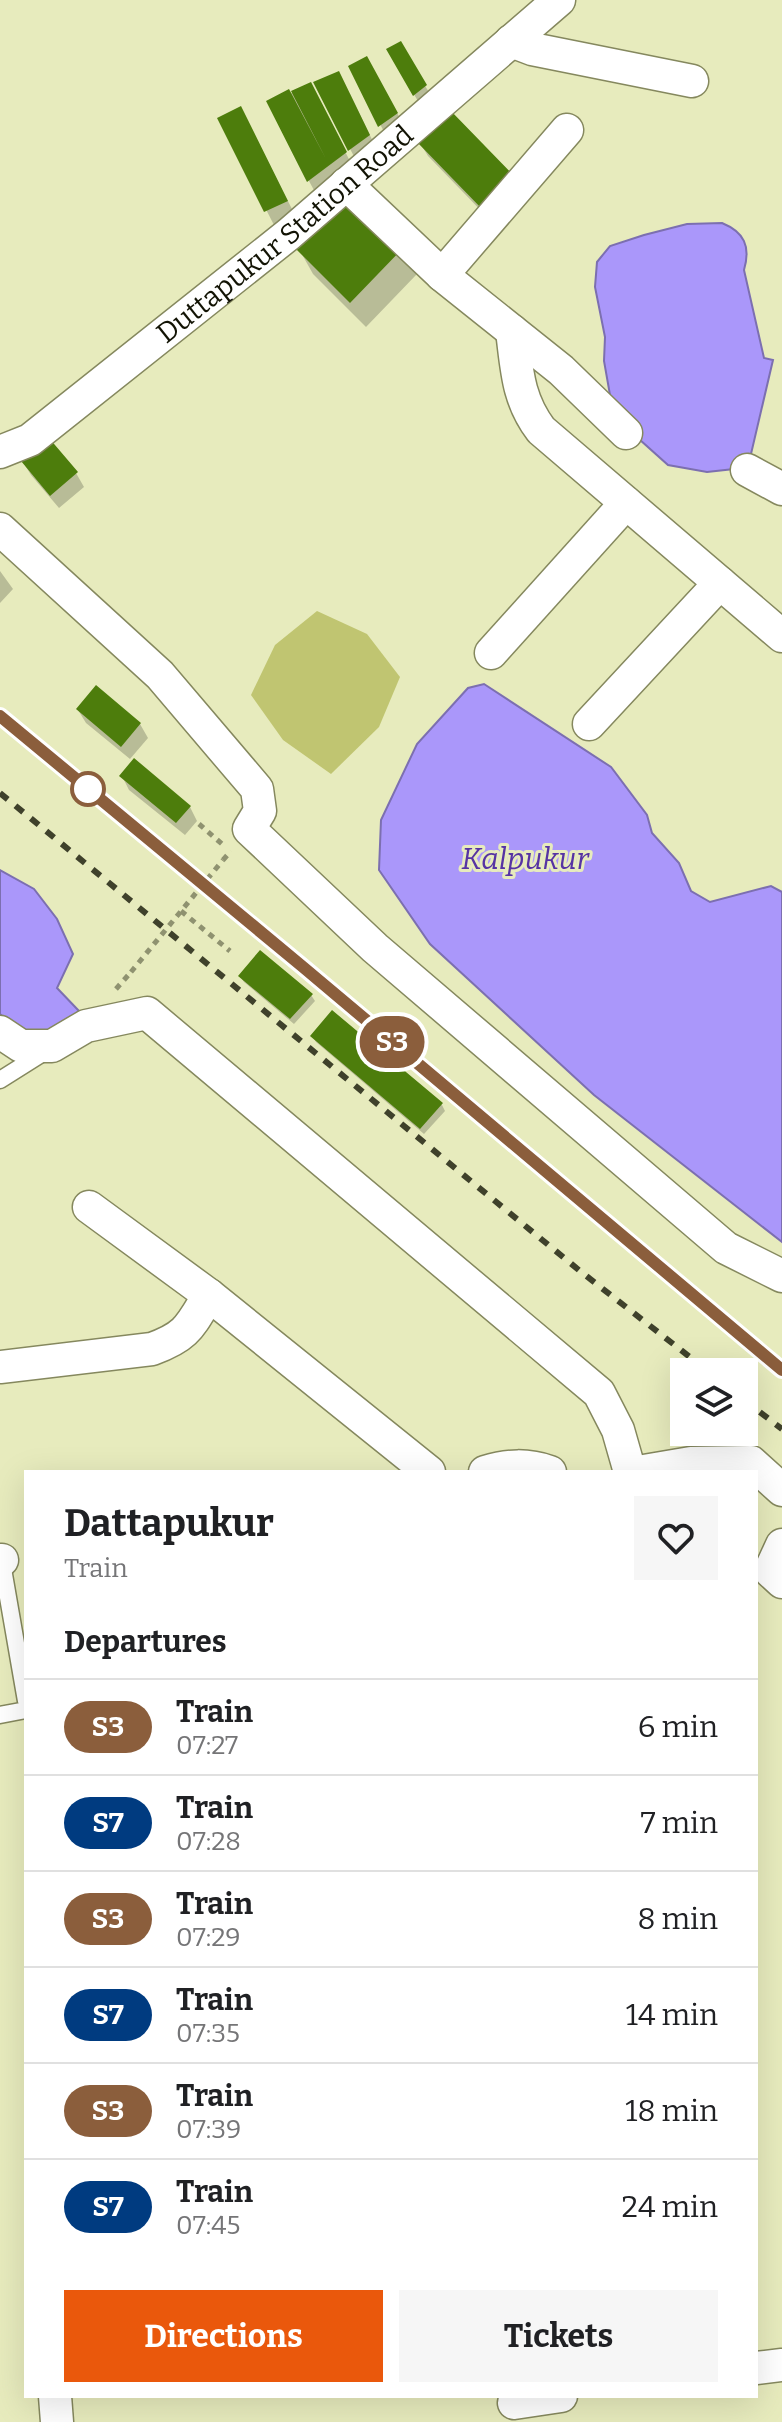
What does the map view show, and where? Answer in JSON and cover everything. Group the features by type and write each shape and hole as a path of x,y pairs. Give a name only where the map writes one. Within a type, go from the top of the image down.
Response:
{"street":[{"name":"Duttapukur Station Road","path":"0,452 30,440 289,234 559,0"},
{"path":"511,41 532,49 692,81"},
{"path":"442,275 567,130"},
{"path":"346,184 442,275 561,370 626,433"},
{"path":"512,331 519,390 527,412 541,430 782,636"},
{"path":"747,470 782,489"},
{"path":"491,653 626,503"},
{"path":"0,529 160,675 257,789 260,811 249,829 375,948 726,1248 782,1276"},
{"path":"589,724 720,583"},
{"path":"0,1032 21,1046 52,1046 86,1026 147,1013 599,1393 618,1430 629,1470"},
{"path":"89,1207 209,1295 427,1470"},
{"path":"0,1367 162,1346 186,1333 209,1295"},
{"path":"650,1470 691,1463 751,1462 782,1490"},
{"path":"491,1470 524,1465 543,1470"},
{"path":"782,1545 770,1571 782,1582"},
{"path":"758,2368 782,2365"},
{"path":"55,2398 57,2422"},
{"path":"515,2407 553,2398"}],"lane":[{"path":"0,1080 52,1046"},
{"path":"1,1557 24,1689"},
{"path":"0,1715 24,1710"}],"path":[{"path":"199,824 216,839"},
{"path":"116,990 228,853"},
{"path":"181,911 230,951"}],"green space":[{"path":"317,611 367,634 400,677 379,727 331,774 283,740 251,695 275,645"}],"water":[{"path":"722,223 736,231 744,241 747,254 744,270 764,358 773,360 751,454 734,469 707,472 668,465 639,439 619,414 610,395 604,361 605,337 595,287 597,262 610,246 687,224"},
{"name":"Kalpukur","path":"484,684 611,767 647,815 652,833 679,863 691,891 710,902 771,886 782,892 782,1242 594,1095 430,944 379,870 381,820 417,744 468,688"},
{"path":"0,870 34,889 57,919 73,954 57,988 79,1011 51,1034 24,1035 0,1014"}],"building":[{"path":"401,41 427,85 413,96 386,49"},
{"path":"367,56 398,113 378,127 348,66"},
{"path":"339,71 370,135 348,151 313,82"},
{"path":"311,82 347,152 307,182 266,101 289,89 326,159 291,91"},
{"path":"241,106 288,201 264,212 217,118"},
{"path":"450,110 516,178 483,210 417,142"},
{"path":"349,194 404,247 350,303 296,249"},
{"path":"49,438 78,472 50,496 21,461"},
{"path":"96,685 141,723 121,747 76,709"},
{"path":"134,758 191,806 176,823 119,776"},
{"path":"260,950 313,994 290,1019 238,976"},
{"path":"332,1010 443,1103 420,1129 310,1036"}],"railway":[{"path":"0,716 782,1370"},
{"path":"0,793 580,1271 691,1358"},
{"path":"758,1411 782,1429"}],"train":[{"name":"S3","path":"0,716 782,1370"}]}
